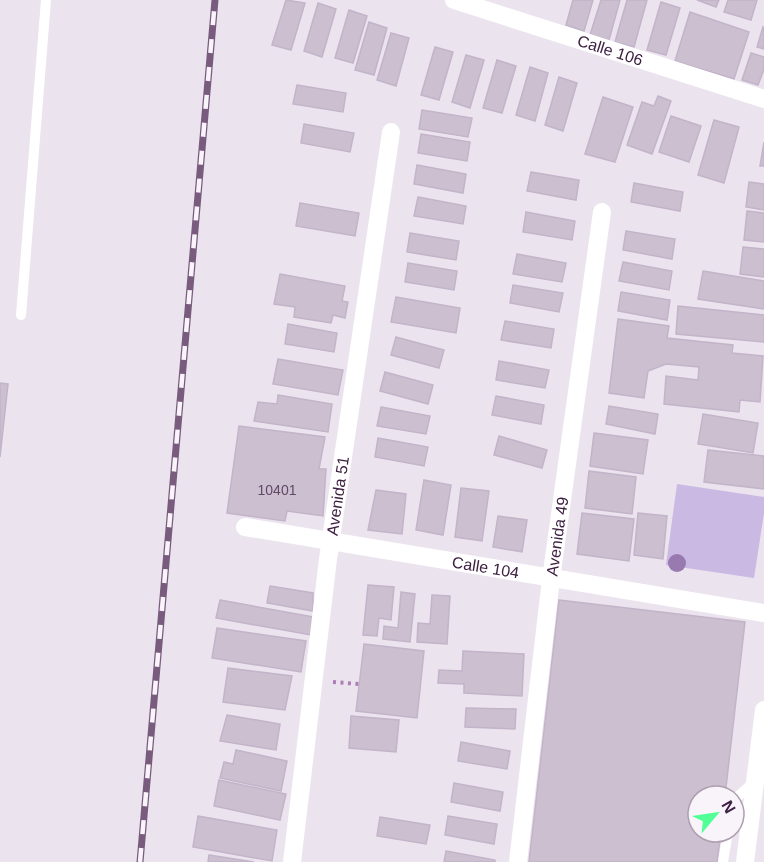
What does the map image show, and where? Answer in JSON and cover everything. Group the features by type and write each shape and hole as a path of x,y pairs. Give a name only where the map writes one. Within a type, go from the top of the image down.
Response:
{"street":[{"name":"Calle 106","path":"454,0 764,99"},
{"name":"Avenida 51","path":"292,862 324,553 391,132"},
{"name":"Avenida 49","path":"518,862 551,579 602,212"},
{"name":"Calle 104","path":"244,527 278,540 324,553 551,579 764,613"},
{"path":"745,862 764,710"}],"lane":[{"path":"21,315 46,0"},
{"path":"746,789 755,781"},
{"path":"723,862 726,844"}],"shaded area":[{"path":"677,484 764,497 764,513 754,578 666,565"}],"building":[{"path":"286,0 305,3 291,50 272,45"},
{"path":"573,0 593,0 584,31 566,25"},
{"path":"601,0 620,0 609,40 590,35"},
{"path":"627,0 647,0 634,47 615,42"},
{"path":"697,0 719,0 716,7"},
{"path":"728,0 757,0 751,20 724,12"},
{"path":"661,2 680,8 666,55 647,50"},
{"path":"318,3 336,9 322,57 304,51"},
{"path":"349,10 367,16 353,63 335,58"},
{"path":"690,12 749,32 734,79 675,61"},
{"path":"369,22 387,28 374,75 355,70"},
{"path":"764,28 764,49 757,47"},
{"path":"391,33 409,38 396,86 377,80"},
{"path":"435,47 453,52 439,100 421,95"},
{"path":"751,53 764,57 764,69 758,85 742,80"},
{"path":"466,55 484,60 470,108 452,102"},
{"path":"497,60 516,66 502,113 483,108"},
{"path":"530,67 548,73 535,121 516,115"},
{"path":"559,77 577,83 563,131 545,125"},
{"path":"297,85 346,93 343,112 293,104"},
{"path":"658,96 671,101 652,154 627,145 642,102 654,106"},
{"path":"603,97 633,107 615,162 585,154"},
{"path":"422,110 472,118 468,137 419,129"},
{"path":"671,116 701,126 689,162 659,152"},
{"path":"714,120 739,127 724,183 698,175"},
{"path":"304,124 354,133 350,152 301,143"},
{"path":"421,134 470,142 467,161 418,153"},
{"path":"764,142 764,166 760,166"},
{"path":"417,165 466,174 463,193 414,184"},
{"path":"531,172 579,180 576,200 527,191"},
{"path":"749,182 764,184 764,210 746,207"},
{"path":"634,183 683,192 680,211 631,202"},
{"path":"418,197 466,206 463,224 414,216"},
{"path":"300,203 359,213 355,236 296,226"},
{"path":"747,211 764,213 764,242 744,240"},
{"path":"526,212 575,221 572,240 523,232"},
{"path":"626,231 675,239 672,259 623,250"},
{"path":"410,233 459,241 456,260 407,252"},
{"path":"743,247 764,249 764,277 740,274"},
{"path":"517,254 566,263 562,282 513,274"},
{"path":"623,262 672,271 669,290 619,281"},
{"path":"408,263 457,271 454,290 405,282"},
{"path":"703,271 764,281 764,309 698,299"},
{"path":"280,274 345,286 342,301 348,302 345,318 333,315 331,323 294,317 295,307 274,304"},
{"path":"513,285 563,293 559,312 510,303"},
{"path":"621,292 670,300 667,320 618,311"},
{"path":"396,297 460,308 456,333 391,322"},
{"path":"678,306 764,315 764,342 676,334"},
{"path":"618,319 669,326 667,338 733,345 732,353 763,356 760,402 740,400 739,412 664,404 666,376 698,380 699,367 666,364 648,371 644,398 609,393"},
{"path":"505,321 554,329 551,348 501,340"},
{"path":"288,324 337,333 334,352 285,344"},
{"path":"396,337 444,350 439,368 391,355"},
{"path":"278,359 343,370 338,395 273,384"},
{"path":"499,361 549,370 545,388 496,380"},
{"path":"385,372 433,385 428,404 380,391"},
{"path":"0,383 8,384 0,457"},
{"path":"278,395 332,404 328,432 254,421 258,402 277,404"},
{"path":"496,396 544,405 541,424 492,415"},
{"path":"609,406 658,414 655,434 606,424"},
{"path":"381,407 430,416 426,434 377,426"},
{"path":"703,414 758,423 753,453 698,444"},
{"path":"239,426 325,437 319,469 326,469 323,516 287,511 285,521 227,513"},
{"path":"594,433 648,440 643,474 590,466"},
{"path":"499,436 547,450 542,468 494,455"},
{"path":"378,438 428,447 424,466 375,457"},
{"path":"708,450 764,456 764,489 704,482"},
{"path":"589,471 636,477 632,514 585,508"},
{"path":"424,480 451,485 443,535 416,530"},
{"path":"461,488 489,491 482,541 455,537"},
{"path":"376,490 406,494 402,534 368,530"},
{"path":"582,513 634,519 629,561 577,554"},
{"path":"638,513 667,516 663,559 634,555"},
{"path":"498,516 527,520 522,552 493,547"},
{"path":"368,585 394,587 391,620 379,618 377,636 363,635"},
{"path":"270,586 313,593 313,611 267,603"},
{"path":"401,592 415,594 410,642 383,639 384,626 398,628"},
{"path":"432,595 450,596 447,644 417,642 418,623 430,624"},
{"path":"220,600 314,617 311,635 216,618"},
{"path":"559,600 745,622 726,784 686,784 686,844 719,844 717,862 529,862"},
{"path":"217,628 306,641 301,672 212,658"},
{"path":"364,644 424,651 417,718 356,711"},
{"path":"463,651 524,654 522,696 464,693 464,684 438,683 439,670 462,671"},
{"path":"228,668 292,676 285,710 223,702"},
{"path":"466,708 516,709 515,729 465,727"},
{"path":"227,715 280,724 276,750 220,741"},
{"path":"351,716 399,720 396,752 349,748"},
{"path":"461,742 510,751 507,769 458,761"},
{"path":"236,750 287,761 281,791 220,778 224,762 233,764"},
{"path":"219,780 286,794 280,820 214,806"},
{"path":"454,783 503,792 500,811 451,802"},
{"path":"198,816 277,830 272,861 193,847"},
{"path":"448,816 497,824 494,844 445,835"},
{"path":"380,817 430,825 426,844 377,836"},
{"path":"446,851 495,860 495,862 444,862"},
{"path":"209,855 254,862 208,862"}],"railway":[{"path":"140,862 215,0"}]}
